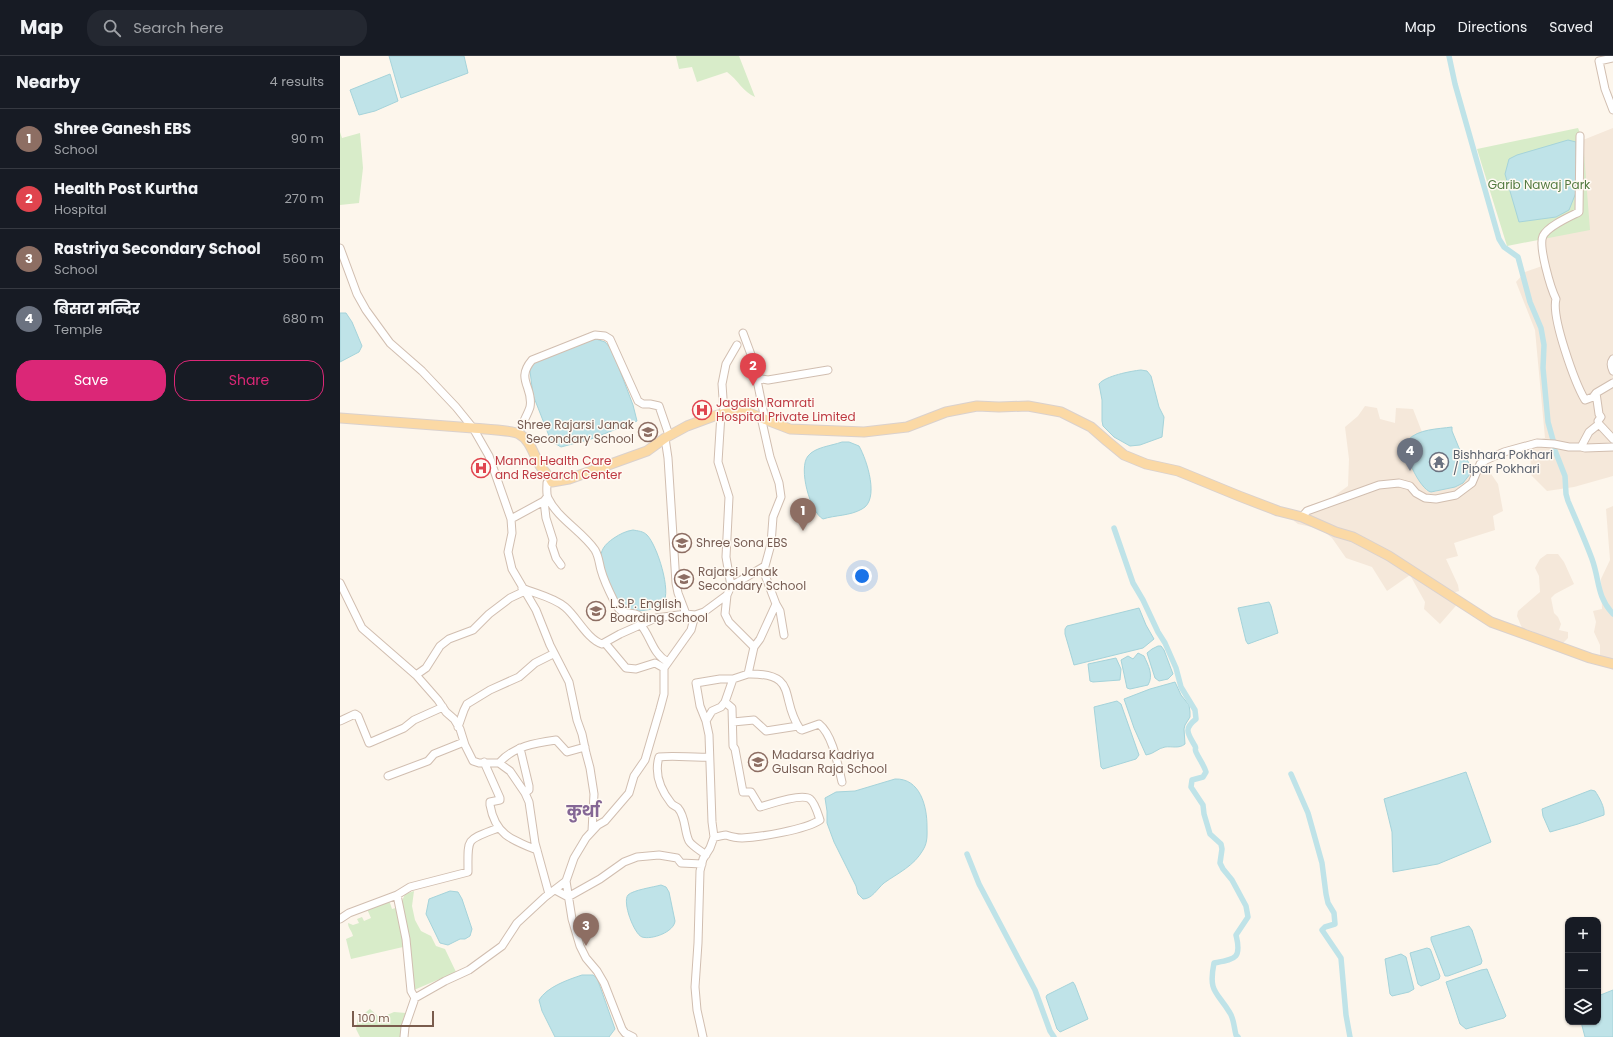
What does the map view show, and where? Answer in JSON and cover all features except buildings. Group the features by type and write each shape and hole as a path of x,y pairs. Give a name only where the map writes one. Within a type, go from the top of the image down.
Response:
{"main road":[{"path":"340,418 519,433 526,440 552,482 569,479 647,451 667,437 687,426 723,413 744,411 790,429 864,432 907,427 946,412 977,406 1028,406 1048,409 1061,412 1091,427 1107,442 1124,454 1146,464 1178,471 1278,511 1302,517 1373,547 1491,622 1613,664"}],"street":[{"path":"1613,58 1599,61 1605,89 1613,110"},
{"path":"1580,136 1579,212 1556,224 1543,234 1541,242 1551,289 1556,299 1554,306 1561,335 1579,390 1585,400 1593,397 1596,393 1613,383"},
{"path":"340,248 357,294 366,310 390,343 422,371 473,428 489,456 511,519 512,533 508,552 512,568 539,617 554,654 569,682 577,720 590,768 594,794 592,831"},
{"path":"742,333 753,360 770,457 779,483 781,497 773,517 772,544 764,570 780,611 784,634"},
{"path":"519,433 530,406 529,390 524,377 526,368 532,360 595,334 605,336 610,339 638,401 643,404 659,406 667,437 676,583 686,614"},
{"path":"737,345 726,364 722,384 723,413 718,462 728,492 729,517 726,557 731,586 725,614 729,622 754,647"},
{"path":"1613,359 1611,362 1611,367 1613,370"},
{"path":"756,378 768,380 828,370"},
{"path":"1581,447 1589,432 1599,424 1598,421 1601,417 1599,414 1596,393"},
{"path":"1599,424 1613,439"},
{"path":"1302,517 1307,511 1380,485 1399,483 1410,486 1416,494 1425,498 1456,495 1472,483 1480,464 1504,452 1537,443 1585,448 1613,447"},
{"path":"552,482 547,483 546,518 553,540 552,546 556,558 561,564"},
{"path":"511,519 546,499"},
{"path":"546,499 574,529 584,537 594,550 599,558 601,570 610,594 619,609 624,612 638,614 641,616 642,623 653,648 666,665"},
{"path":"731,586 765,566"},
{"path":"340,583 365,632 416,675 443,706 462,732 464,742 475,763 499,763 510,771 525,793 529,802 531,823 537,850 552,892"},
{"path":"524,589 562,604 574,615 594,640 602,644 642,623 656,618 686,614 695,615 704,612 728,596"},
{"path":"416,675 426,668 440,646 449,639 473,630 489,614 524,589"},
{"path":"748,674 754,647 760,639 776,604"},
{"path":"404,1037 407,1018 415,998 444,981 469,970 502,946 517,923 566,881 574,858 586,838 598,825 605,821 629,793 634,776 645,760 664,694 666,665 692,630 695,615"},
{"path":"605,643 626,668 636,669 655,663 666,665"},
{"path":"458,727 467,704 490,690 519,677 535,662 554,654"},
{"path":"703,1037 697,1010 695,987 698,943 699,884 703,859 714,837 712,822 709,735 706,721 700,706 696,683 720,679 733,679 748,674 765,674 775,677 784,684 798,726 802,730 819,724 824,728 829,736 842,782"},
{"path":"706,721 712,711 721,707 725,702 733,679"},
{"path":"714,837 726,835 732,838 742,838 770,834 807,825 820,820 813,803 810,799 805,797 760,807 751,792 743,792 733,746 732,708 725,702"},
{"path":"340,721 355,714 358,716 369,743 404,728 414,720 443,706"},
{"path":"733,722 754,720 766,731 798,726"},
{"path":"499,763 509,753 538,742 556,740 567,752 585,746"},
{"path":"388,776 428,761 434,754 464,742"},
{"path":"520,748 529,786 529,790 525,793"},
{"path":"706,855 690,842 683,817 678,808 672,804 662,789 657,776 657,765 660,757 678,755 690,758 710,757"},
{"path":"484,762 500,798 500,800 490,802 498,828 512,840 537,850"},
{"path":"340,919 349,913 397,895 410,887 468,872 468,845 470,841 475,837 498,828"},
{"path":"552,892 568,897 600,879 624,862 637,857 659,855 677,858 681,863 702,864"},
{"path":"566,881 568,887 568,897 580,946 586,958 597,970 604,983 622,1029 625,1033 633,1037"},
{"path":"397,895 406,939 411,990 415,998"}],"shaded area":[{"path":"1613,128 1613,476 1574,487 1547,491 1531,475 1530,442 1545,438 1535,330 1516,282 1525,272 1542,266 1539,242 1583,140"},
{"path":"1365,406 1377,408 1380,419 1395,423 1396,408 1413,409 1422,432 1412,437 1410,463 1417,478 1427,491 1435,492 1470,474 1471,469 1485,465 1498,484 1503,511 1493,516 1495,530 1454,543 1458,556 1446,559 1458,585 1459,591 1452,593 1461,600 1440,624 1424,609 1425,602 1410,575 1387,591 1372,567 1346,558 1332,538 1321,529 1298,524 1294,521 1307,506 1330,499 1348,486 1349,459 1345,427 1358,416"},
{"path":"1613,506 1613,662 1600,657 1600,645 1594,632 1596,622 1593,611 1602,609 1601,579 1610,560 1606,509"},
{"path":"1547,554 1558,554 1564,562 1574,584 1555,594 1551,598 1554,613 1558,617 1561,624 1559,630 1568,632 1568,638 1563,643 1554,643 1532,631 1522,628 1517,616 1518,611 1540,592 1539,576 1535,568 1540,559"}],"green space":[{"path":"676,56 739,56 755,97 747,92 727,72 697,82 692,67 679,69"},
{"name":"Garib Nawaj Park","path":"1578,128 1583,140 1590,230 1507,246 1477,149"},
{"path":"340,132 342,138 360,133 363,168 359,203 340,205"},
{"path":"414,891 412,906 415,920 421,931 431,936 436,946 445,949 456,972 414,990 402,901 405,894"},
{"path":"389,900 392,909 399,907 404,942 403,947 351,959 346,939 353,936 348,923 353,925 359,923 357,919 362,917 364,921 371,918 367,909"},
{"path":"370,1009 380,1018 394,1012 406,1013 403,1019 402,1037 360,1037 356,1029 358,1018"}],"water":[{"path":"389,56 464,56 468,73 401,98"},
{"path":"390,74 398,101 375,111 359,115 350,90"},
{"path":"1568,140 1576,142 1577,190 1569,210 1556,217 1519,222 1505,174 1509,159 1517,155"},
{"path":"340,313 346,313 352,322 362,346 359,352 340,362"},
{"path":"596,339 605,342 612,350 633,405 637,421 591,439 561,447 551,441 533,395 530,371 532,364 537,360"},
{"path":"1141,370 1147,371 1151,376 1159,407 1164,417 1162,437 1140,445 1130,446 1114,437 1103,426 1102,400 1099,384 1112,376"},
{"path":"1452,427 1452,431 1459,448 1471,466 1470,474 1463,483 1455,487 1431,492 1422,484 1412,469 1406,445 1412,436 1417,434 1428,430"},
{"path":"842,442 849,442 859,446 865,460 870,479 870,497 867,504 862,509 848,514 823,519 818,515 810,499 805,479 805,462 811,453 824,447"},
{"path":"633,530 644,533 651,540 659,558 665,579 666,589 663,603 660,606 649,610 635,611 621,607 614,596 602,564 601,553 607,543 621,534"},
{"path":"1269,602 1278,633 1248,644 1238,608"},
{"path":"1139,608 1154,639 1143,648 1074,665 1065,634 1065,629 1067,626"},
{"path":"1158,646 1161,646 1164,650 1173,674 1168,679 1159,681 1155,678 1147,653"},
{"path":"1138,653 1144,656 1150,670 1150,681 1148,685 1130,689 1127,688 1121,660 1128,656 1133,659"},
{"path":"1116,658 1121,669 1120,680 1090,681 1088,664"},
{"path":"1175,682 1181,695 1189,705 1190,717 1184,729 1185,744 1178,747 1163,748 1146,755 1134,728 1124,699 1150,689"},
{"path":"1117,701 1121,704 1139,755 1136,759 1103,769 1101,767 1094,707"},
{"path":"1466,772 1491,842 1438,864 1393,872 1392,832 1384,799"},
{"path":"895,779 904,780 911,783 920,795 926,810 927,818 926,844 919,856 910,865 884,883 872,896 863,899 858,894 856,886 834,842 827,823 825,798 836,792 855,791"},
{"path":"1591,790 1595,791 1600,799 1604,809 1604,815 1550,832 1543,816 1542,809"},
{"path":"661,885 666,887 669,892 675,921 674,925 667,932 657,936 646,938 642,937 632,924 630,918 627,904 628,895"},
{"path":"450,891 458,892 462,899 472,929 470,936 448,945 440,943 426,914 429,899"},
{"path":"1469,926 1472,930 1482,961 1481,964 1445,976 1431,937"},
{"path":"1427,948 1431,951 1440,976 1439,979 1421,986 1418,984 1410,953"},
{"path":"1401,954 1406,957 1414,989 1409,992 1392,996 1390,994 1385,959"},
{"path":"1487,969 1506,1016 1504,1018 1466,1029 1460,1024 1446,982"},
{"path":"582,975 593,975 597,978 615,1029 609,1037 555,1037 542,1011 539,1000 552,988"},
{"path":"1073,982 1088,1019 1060,1032 1057,1029 1046,997 1047,995"},
{"path":"1613,990 1613,1037 1585,1037 1582,1025 1601,1025 1601,995"}],"waterway":[{"path":"1449,56 1455,84 1499,239 1504,247 1518,257 1530,302 1541,328 1544,345 1543,368 1548,422 1553,440"},
{"path":"1554,448 1565,476 1568,501 1595,567 1601,594 1613,614"},
{"path":"1114,528 1133,583 1165,643 1176,668 1181,687 1195,710 1196,719 1189,726 1188,732 1206,772 1203,777 1192,780 1191,787 1203,805 1210,834 1221,844 1222,849 1220,863 1232,880 1246,906 1248,917 1236,935 1238,943 1237,953 1232,959 1214,963 1212,973 1215,991 1231,1015 1236,1035 1238,1037"},
{"path":"1291,774 1308,813 1322,863 1328,903 1334,913 1335,924 1325,927 1322,930 1341,958 1346,1015 1350,1037"},
{"path":"967,854 979,884 1035,990 1050,1031 1054,1037"}],"place":[{"name":"Health Post Kurtha","path":"753,386"},
{"name":"Jagdish Ramrati Hospital Private Limited","path":"702,410"},
{"name":"Shree Rajarsi Janak Secondary School","path":"648,432"},
{"name":"Bishhara Pokhari / Pipar Pokhari","path":"1439,462"},
{"name":"Manna Health Care and Research Center","path":"481,468"},
{"name":"बिसरा मन्दिर","path":"1410,471"},
{"name":"Shree Ganesh EBS","path":"803,531"},
{"name":"Shree Sona EBS","path":"682,543"},
{"name":"Rajarsi Janak Secondary School","path":"684,579"},
{"name":"L.S.P. English Boarding School","path":"596,611"},
{"name":"Madarsa Kadriya Gulsan Raja School","path":"758,762"},
{"name":"Rastriya Secondary School","path":"586,946"}],"district":[{"name":"कुर्था","path":"583,811"}]}
